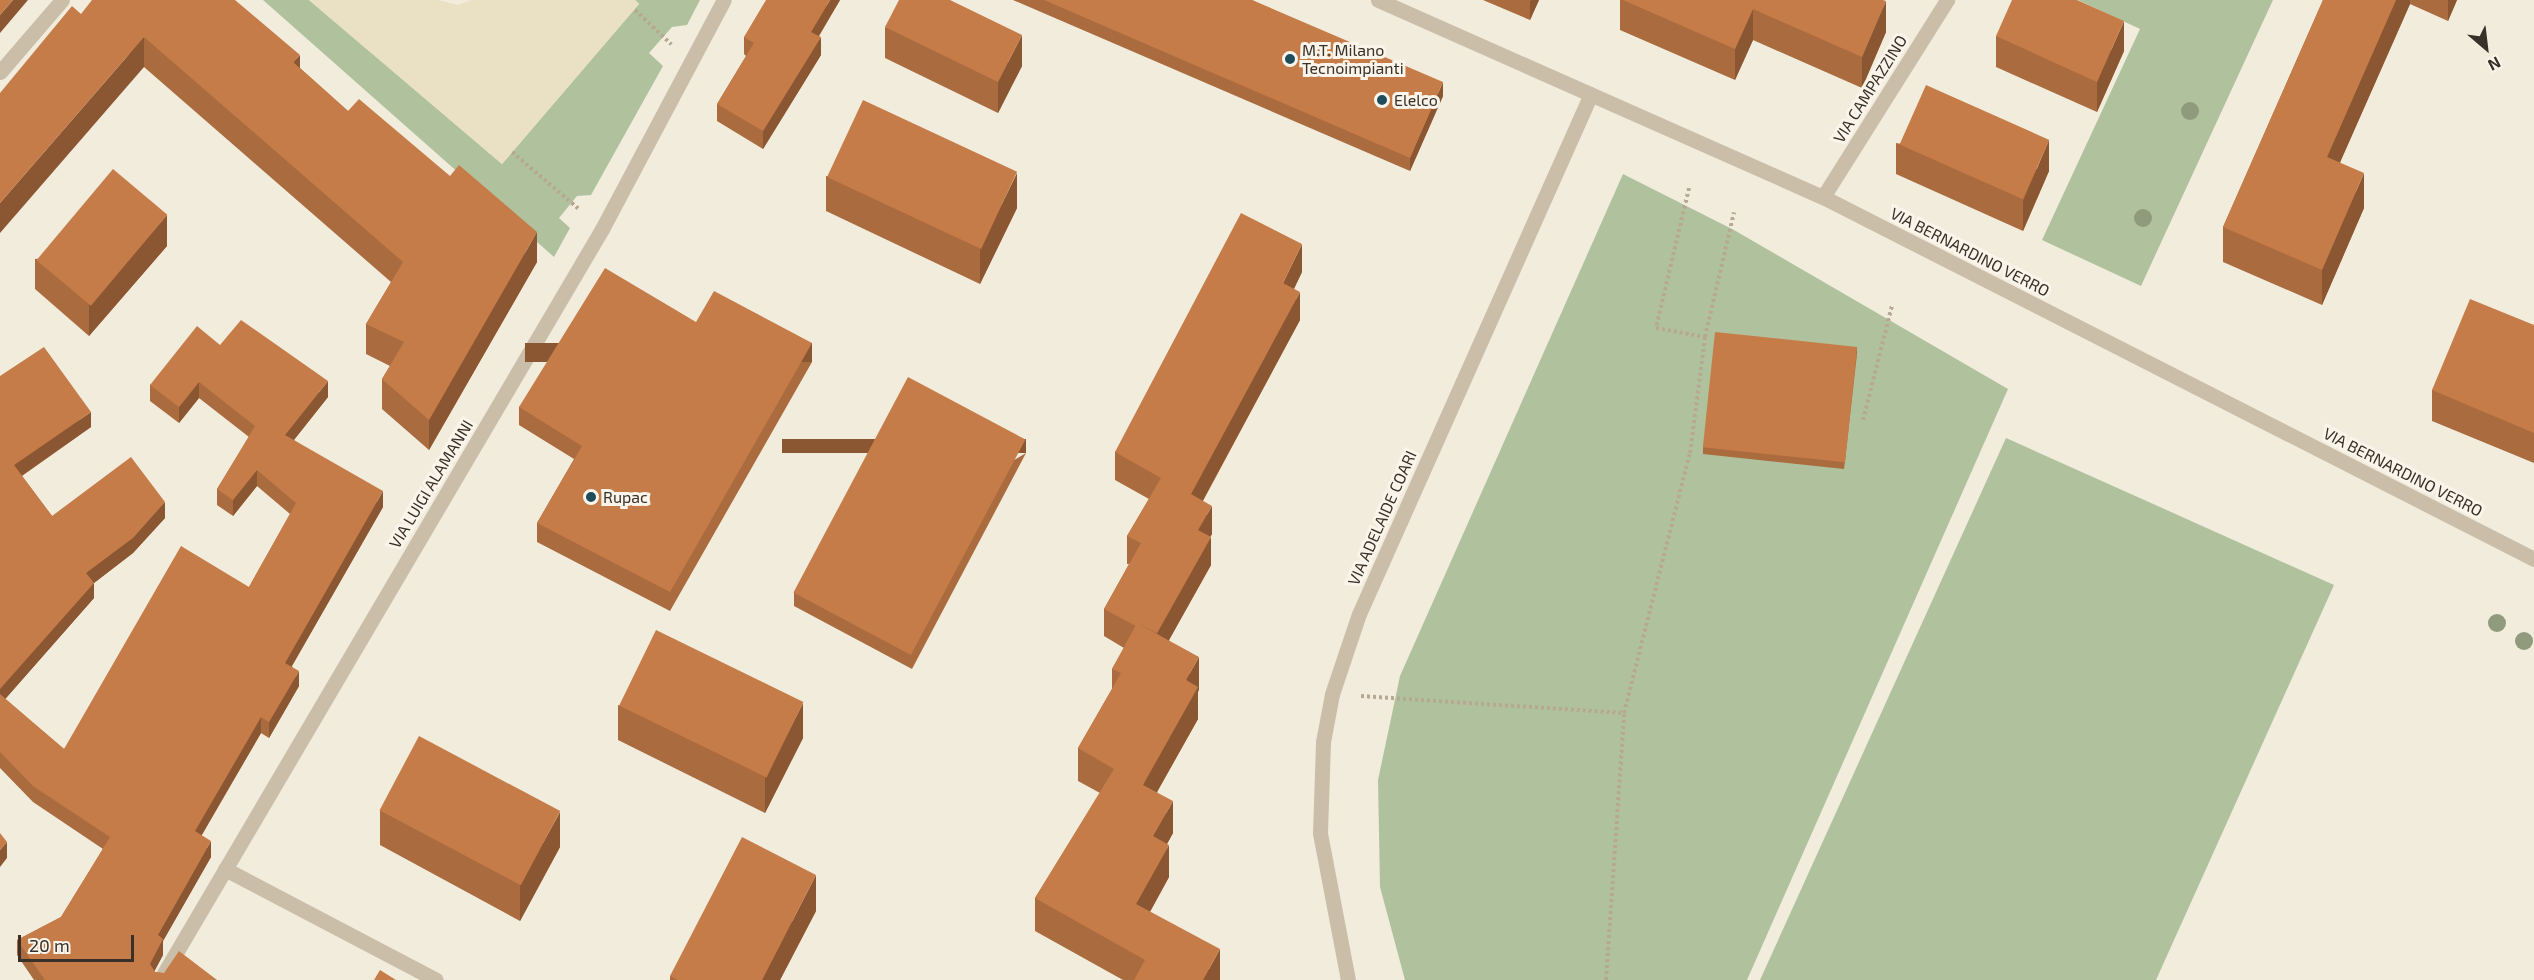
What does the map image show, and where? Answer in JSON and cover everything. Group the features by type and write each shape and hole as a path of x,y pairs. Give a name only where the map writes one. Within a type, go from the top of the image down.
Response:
{"street":[{"path":"0,72 62,0"},
{"name":"VIA LUIGI ALAMANNI","path":"160,980 602,229 724,0"},
{"name":"VIA BERNARDINO VERRO","path":"1378,0 1823,197 2534,559"},
{"name":"VIA CAMPAZZINO","path":"1823,197 1947,0"},
{"name":"VIA ADELAIDE COARI","path":"1348,980 1320,833 1323,742 1332,694 1359,614 1591,94"},
{"path":"225,869 436,980"}],"path":[{"path":"635,10 676,49"},
{"path":"512,152 602,229"},
{"path":"1689,188 1656,328 1705,337"},
{"path":"1606,980 1624,713 1690,453 1705,337 1734,212"},
{"path":"1863,420 1892,305"},
{"path":"1332,694 1624,713"}],"green space":[{"path":"263,0 309,0 502,164 639,4 635,0 700,0 687,25 672,27 649,53 663,66 591,195 577,196 559,218 570,228 554,257"},
{"path":"2078,0 2273,0 2141,286 2042,240 2140,29"},
{"path":"1623,174 1734,230 2008,389 1747,980 1405,980 1380,887 1378,780 1400,676"},
{"path":"2006,438 2334,585 2156,980 1760,980"}],"shaded area":[{"path":"309,0 438,0 458,5 471,0 635,0 639,4 502,164"}],"building":[{"path":"0,0 13,0 0,15"},
{"path":"92,0 235,0 300,55 293,62 348,111 359,99 450,176 459,165 537,232 429,420 382,379 404,342 366,324 403,262 144,37 0,203 0,93 72,6 81,14"},
{"path":"766,0 830,0 811,32 821,37 763,131 717,104 754,43 744,37"},
{"path":"899,0 950,0 1022,35 998,82 885,27"},
{"path":"1044,0 1252,0 1443,82 1410,158"},
{"path":"1623,0 1886,1 1862,57 1753,9 1735,49"},
{"path":"2012,0 2077,0 2124,21 2097,82 1996,36"},
{"path":"2323,0 2396,0 2327,157 2364,173 2322,270 2223,227"},
{"path":"1926,85 2049,140 2023,199 1900,144"},
{"path":"863,100 1017,172 981,249 827,177"},
{"path":"113,169 167,215 91,306 37,260"},
{"path":"1241,213 1302,244 1283,283 1300,292 1191,494 1212,506 1198,530 1211,537 1157,633 1137,623 1136,626 1104,609 1141,543 1127,536 1161,478 1115,452"},
{"path":"605,268 696,322 714,291 812,343 670,592 537,523 582,446 519,407"},
{"path":"2470,299 2534,325 2534,433 2432,390"},
{"path":"241,320 328,381 285,435 383,491 285,663 299,671 269,722 261,717 195,831 211,841 158,935 163,939 150,964 155,972 164,973 179,951 217,980 45,980 17,940 61,917 110,837 33,786 0,752 0,694 64,749 181,546 249,587 296,503 257,470 233,500 217,489 255,426 199,382 179,407 150,385 197,326 220,345"},
{"path":"1715,332 1857,347 1845,462 1703,447"},
{"path":"44,347 91,412 14,465 52,516 131,457 165,502 133,538 86,573 94,583 0,689 0,376"},
{"path":"908,377 1025,439 911,655 793,592"},
{"path":"1137,623 1199,657 1186,680 1198,687 1143,785 1173,801 1153,836 1169,845 1136,904 1220,949 1203,980 1134,980 1145,960 1035,898 1114,769 1078,748 1121,673 1112,669"},
{"path":"656,630 803,702 767,777 619,705"},
{"path":"419,736 560,811 521,885 380,810"},
{"path":"0,833 7,842 0,850"},
{"path":"742,837 816,875 762,980 678,980 670,976"},
{"path":"380,970 396,980 374,980"}],"place":[{"name":"M.T. Milano Tecnoimpianti","path":"1290,59"},
{"name":"Elelco","path":"1382,100"},
{"name":"Rupac","path":"591,497"}]}
